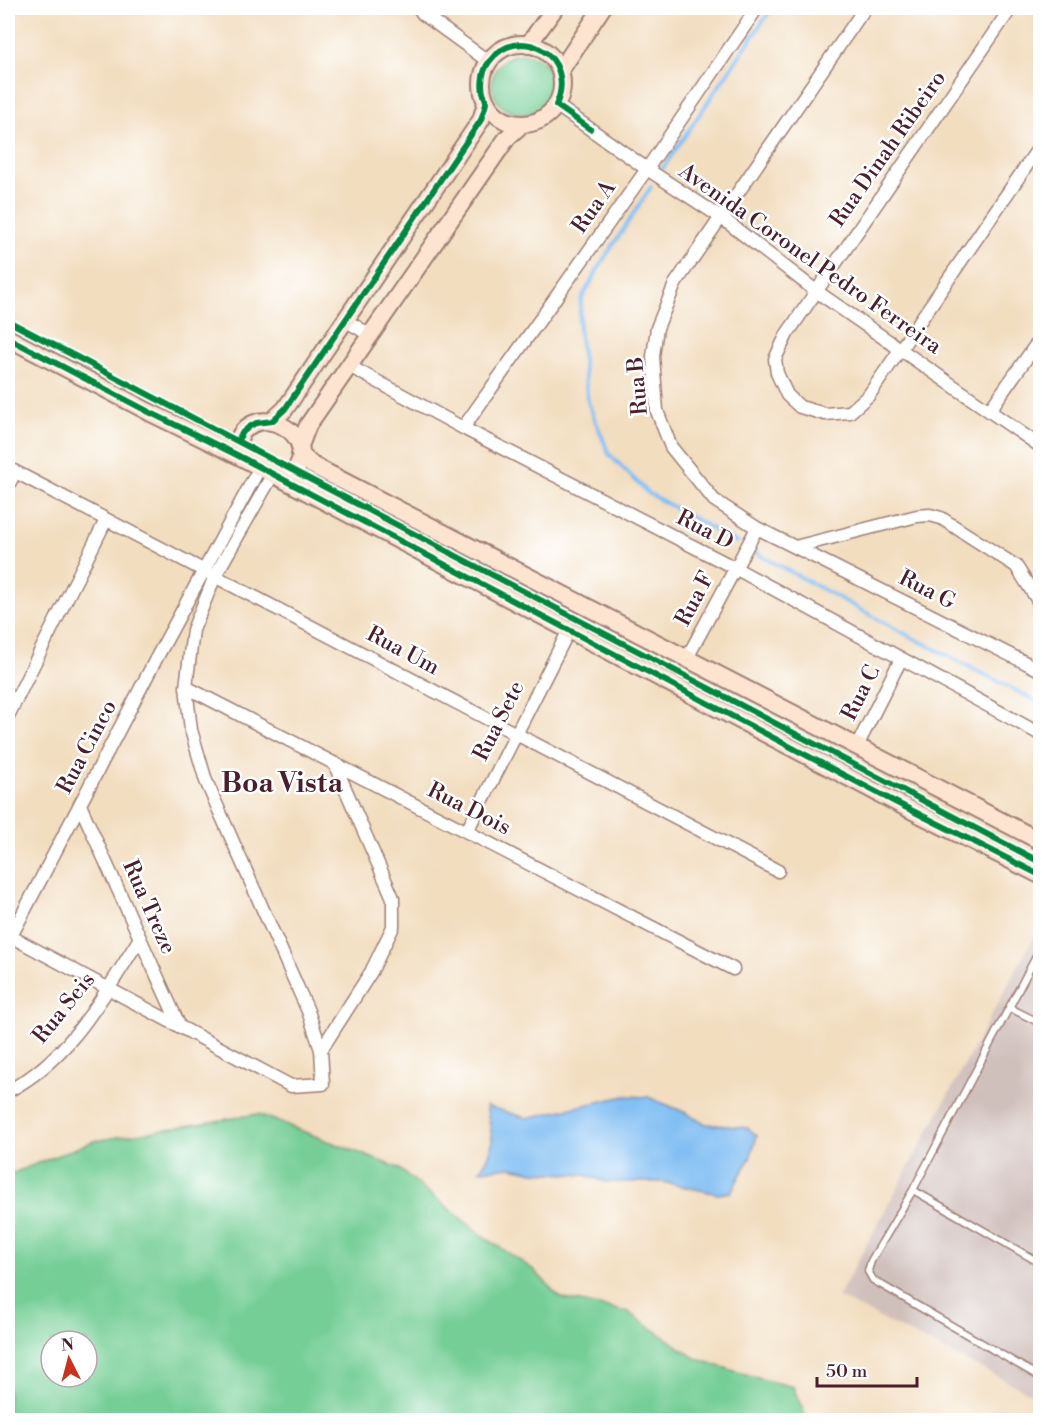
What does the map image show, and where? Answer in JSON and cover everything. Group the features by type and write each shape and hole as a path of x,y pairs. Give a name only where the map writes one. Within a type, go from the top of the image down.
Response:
{"street":[{"path":"528,45 555,8"},
{"path":"560,71 602,8"},
{"name":"Rua A","path":"464,428 647,169 757,8"},
{"name":"Rua B","path":"795,547 757,528 714,500 671,447 657,411 653,356 657,328 675,284 865,8"},
{"name":"Rua Dinah Ribeiro","path":"900,349 869,395 850,412 825,414 800,407 787,395 777,373 774,359 787,334 816,291 1011,8"},
{"path":"423,10 489,62"},
{"path":"528,45 548,54 560,71 562,82 561,94 547,116 535,122 522,124 501,118 492,112 486,103 482,82 489,62 496,54 506,48 528,45"},
{"path":"272,421 285,409 481,120 486,103"},
{"name":"Avenida Coronel Pedro Ferreira","path":"556,105 722,218 816,291 1041,446"},
{"path":"9,938 291,1086 323,1084 321,1050 308,1011 206,781 191,730 186,687 193,630 209,574 273,474 296,469 308,425 507,138 522,124"},
{"path":"900,349 1041,146"},
{"path":"345,320 370,335"},
{"path":"8,338 235,454 895,802 1041,875"},
{"path":"989,411 1041,339"},
{"name":"Rua D","path":"349,366 735,568 1041,734"},
{"path":"235,454 243,432 256,423 272,421 286,426 297,438 300,450 312,465 1041,841"},
{"path":"8,486 11,470"},
{"name":"Rua Um","path":"11,470 778,871"},
{"path":"795,547 917,516 930,515 941,518 1016,566 1041,604"},
{"path":"8,716 106,520"},
{"name":"Rua F","path":"687,658 757,528"},
{"name":"Rua G","path":"795,547 1041,670"},
{"name":"Rua Cinco","path":"9,938 80,805 209,574"},
{"name":"Rua Sete","path":"467,831 569,630"},
{"name":"Rua C","path":"857,746 901,659"},
{"name":"Rua Dois","path":"186,687 733,969"},
{"path":"321,1050 371,972 393,927 393,898 334,763"},
{"name":"Rua Treze","path":"80,805 180,1027"},
{"name":"Rua Seis","path":"8,1090 40,1069 64,1049 87,1021 140,938"}],"lane":[{"path":"1041,949 868,1271 873,1280 1041,1377"},
{"path":"1010,1008 1041,1023"},
{"path":"913,1190 1041,1263"}],"shaded area":[{"path":"1040,926 1040,1398 838,1297"}],"green space":[{"path":"522,54 543,63 552,84 543,105 522,114 501,105 492,84 501,63"},
{"path":"258,1114 398,1168 483,1236 534,1270 560,1298 628,1312 695,1358 749,1376 793,1387 807,1420 8,1420 8,1175 94,1141"}],"water":[{"path":"625,1096 648,1097 706,1124 748,1128 757,1136 750,1158 731,1192 718,1194 663,1182 606,1182 585,1175 534,1172 511,1167 480,1170 492,1146 486,1106 527,1118"}],"waterway":[{"path":"663,168 772,8"},
{"path":"651,187 602,262 581,300 579,329 588,402 609,454 648,493 736,542"},
{"path":"756,553 896,629 1040,703"}],"cycle path":[{"path":"237,441 249,427 256,423 272,421 285,409 481,120 486,102 482,89 484,72 489,62 501,50 515,45 529,45 542,50 552,59 559,72 561,87 556,105 590,129"},
{"path":"8,321 1040,862"},
{"path":"8,338 235,454 895,802 1040,875"}],"district":[{"name":"Boa Vista","path":"282,783"}]}
